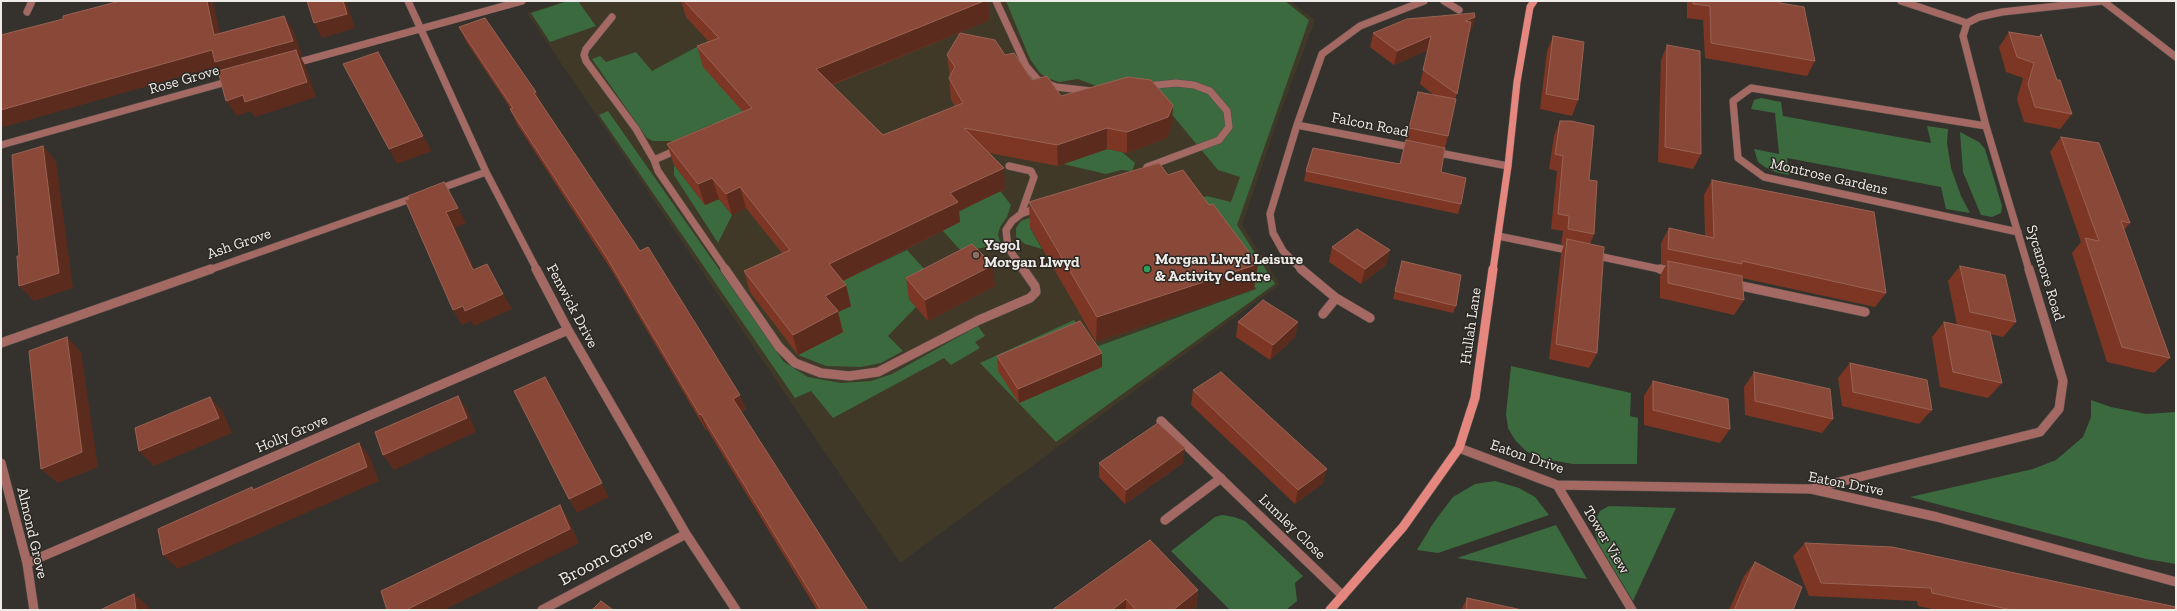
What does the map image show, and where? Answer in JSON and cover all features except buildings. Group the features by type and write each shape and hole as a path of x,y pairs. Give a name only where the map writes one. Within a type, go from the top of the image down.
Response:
{"street":[{"path":"27,12 32,1"},
{"name":"Fenwick Drive","path":"408,1 486,172 568,330 686,534 736,610"},
{"path":"284,66 421,27 522,1"},
{"path":"996,1 1026,66 1038,80 1067,89 1098,90"},
{"path":"1370,318 1336,298 1308,276 1283,251 1273,233 1270,214 1297,125 1322,54 1360,26 1424,1"},
{"path":"1444,1 1459,10"},
{"name":"Hullah Lane","path":"1330,610 1344,596 1402,527 1459,448 1475,398 1508,166 1517,82 1530,7 1534,1"},
{"path":"1902,1 1967,23 1979,17 2002,12 2103,1 2176,57"},
{"path":"612,17 586,49 584,55 586,61 636,129 654,160 658,171 779,347 795,364 821,374 849,376 878,372 979,320 1030,298 1036,292 1034,286 1008,248 1006,230 1012,221 1021,214 1043,206"},
{"name":"Sycamore Road","path":"1811,489 2040,432 2059,409 2063,381 1986,126 1963,36 1967,23"},
{"name":"Rose Grove","path":"1,145 238,79"},
{"path":"1136,88 1176,83 1194,85 1210,91 1228,111 1229,127 1219,140 1139,170"},
{"name":"Montrose Gardens","path":"1986,126 1751,88 1733,101 1738,158 1764,177 2018,232"},
{"name":"Falcon Road","path":"1297,125 1422,149"},
{"path":"654,160 690,144"},
{"path":"1430,151 1508,166"},
{"path":"1009,166 1031,171 1034,177 1021,214"},
{"name":"Ash Grove","path":"1,343 486,172"},
{"path":"1498,236 1686,274"},
{"path":"1725,283 1865,312"},
{"path":"1323,314 1336,298"},
{"name":"Holly Grove","path":"27,563 568,330"},
{"name":"Lumley Close","path":"1161,421 1344,596"},
{"name":"Eaton Drive","path":"1459,448 1557,485 1811,489 1937,517 2176,582"},
{"name":"Almond Grove","path":"1,463 27,563 34,610"},
{"path":"1165,520 1221,478"},
{"name":"Tower View","path":"1557,485 1632,610"},
{"name":"Broom Grove","path":"542,610 686,534"}],"shaded area":[{"name":"Ysgol Morgan Llwyd","path":"564,1 1290,1 1315,20 1278,119 1242,225 1280,284 900,563 527,13"}],"green space":[{"path":"568,1 578,1 596,26 550,42 531,13"},
{"path":"1006,1 1285,1 1309,20 1237,225 1275,284 1056,442 980,363 1074,320 1093,348 1256,289 1194,201 1207,196 1231,202 1240,177 1218,170 1145,82 1096,86 1078,79 1059,82 1047,78 1040,73 1030,59"},
{"path":"708,41 724,59 748,118 727,142 712,124 673,141 653,141 647,138 592,59 600,56 606,62 636,52 652,71"},
{"path":"1761,98 1781,102 1783,116 1931,143 1927,126 1948,129 1947,143 1951,168 1961,196 1970,213 1946,209 1941,187 1787,158 1789,175 1775,172 1765,167 1758,162 1754,149 1779,154 1775,113 1751,109 1754,100"},
{"path":"608,111 784,362 808,377 841,383 871,381 892,374 978,326 985,336 975,342 980,348 951,365 944,358 833,418 811,391 795,398 599,115"},
{"path":"1960,132 1979,142 1985,149 2002,206 2001,213 1992,217 1981,215 1963,172"},
{"path":"1107,149 1122,152 1135,163 1132,171 1121,170 1106,174 1063,164"},
{"path":"674,165 705,205 719,199 732,215 718,243 674,175"},
{"path":"1000,191 1011,205 1007,217 1000,227 998,235 1001,244 962,252 943,231 952,215"},
{"path":"1032,217 1030,228 1042,249 1025,244 1016,237 1016,228 1021,221"},
{"path":"907,250 938,284 909,299 916,307 888,336 903,351 881,363 861,367 826,366 798,355 843,332 830,316 851,306 834,285"},
{"path":"1511,366 1631,393 1630,416 1638,418 1637,464 1573,464 1538,458 1526,451 1515,440 1508,428 1506,414"},
{"path":"2091,400 2111,407 2146,414 2176,412 2176,564 2146,559 1910,497 2033,469 2056,460 2083,437 2091,417"},
{"path":"1495,481 1519,488 1535,497 1549,515 1438,553 1417,550 1434,522 1453,497 1475,484"},
{"path":"1609,506 1676,508 1633,601 1598,543 1595,531 1595,521 1600,511"},
{"path":"1222,515 1245,521 1303,576 1295,583 1297,601 1286,610 1230,610 1171,551 1215,517"},
{"path":"1556,525 1587,579 1457,558"}],"place":[{"name":"Ysgol Morgan Llwyd","path":"976,255"},
{"name":"Morgan Llwyd Leisure & Activity Centre","path":"1147,269"}]}
